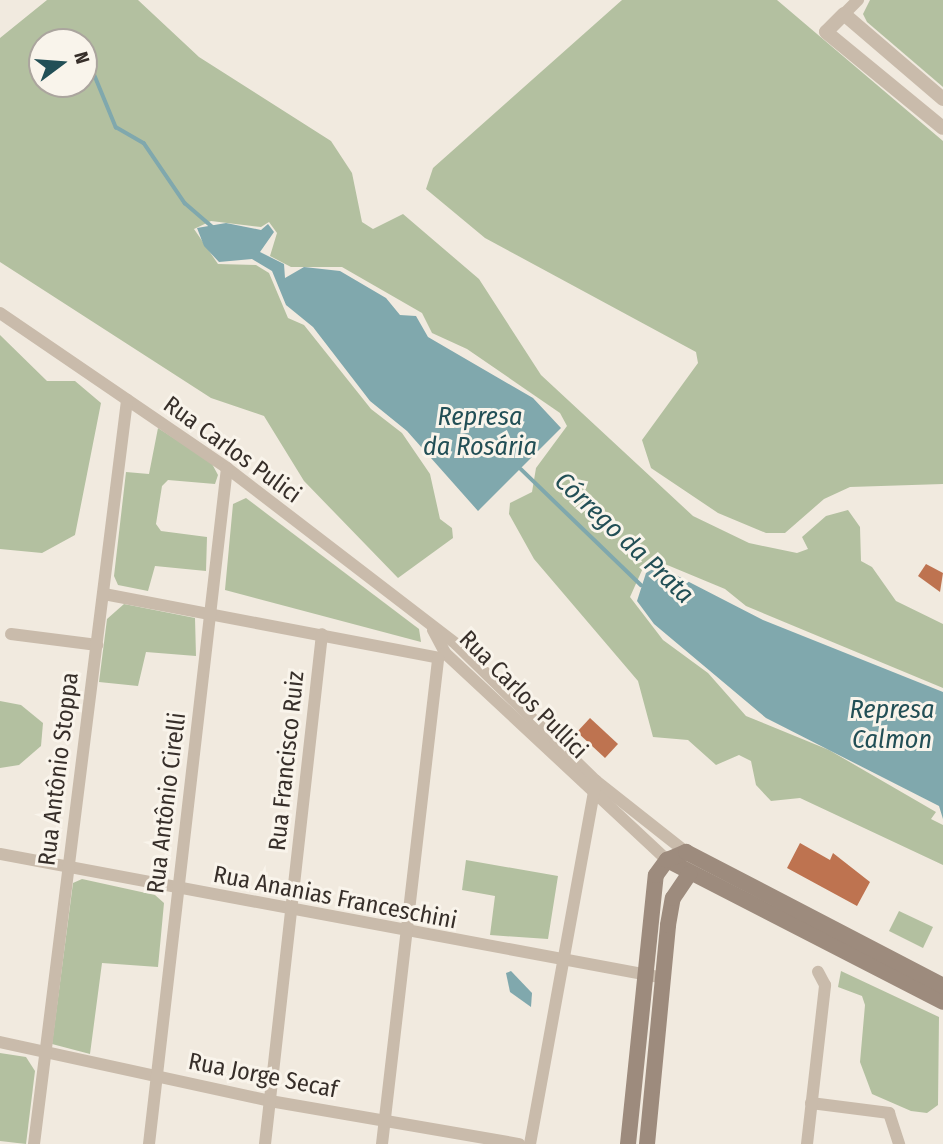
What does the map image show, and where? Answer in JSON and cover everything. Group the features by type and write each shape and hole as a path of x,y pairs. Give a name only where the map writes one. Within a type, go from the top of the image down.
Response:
{"main road":[{"path":"628,1144 656,875 667,860 685,852"},
{"name":"Rua Carlos Pullici","path":"685,852 943,986"},
{"name":"Rua Carlos Pullici","path":"667,860 943,1002"},
{"path":"647,1144 673,898 689,873"}],"street":[{"path":"858,0 826,32 943,128"},
{"path":"844,14 942,98"},
{"name":"Rua Carlos Pulici","path":"0,313 227,468 432,629"},
{"name":"Rua Antônio Stoppa","path":"34,1144 127,400"},
{"name":"Rua Antônio Cirelli","path":"149,1144 227,468"},
{"path":"104,594 212,611 442,656"},
{"name":"Rua Carlos Pullici","path":"432,629 456,644 596,781 685,852"},
{"name":"Rua Carlos Pullici","path":"432,629 442,656 590,794 667,860"},
{"path":"11,634 97,645"},
{"name":"Rua Francisco Ruiz","path":"265,1144 322,634"},
{"path":"382,1144 404,934 442,656 456,644"},
{"path":"530,1144 590,794 596,781"},
{"name":"Rua Ananias Franceschini","path":"0,854 291,913 664,978"},
{"path":"807,1144 825,985 818,972"},
{"name":"Rua Jorge Secaf","path":"0,1042 270,1101 519,1144"},
{"path":"811,1103 896,1118 899,1144"}],"green space":[{"path":"47,0 138,0 199,57 331,141 352,173 362,222 373,229 403,214 479,279 541,375 693,516 749,543 797,553 808,549 802,537 826,516 848,510 860,527 861,561 872,567 896,601 943,624 943,688 746,606 725,589 660,562 643,568 630,597 663,640 708,673 746,716 829,750 936,812 931,819 943,825 943,865 800,798 771,801 756,785 751,761 739,755 716,765 688,740 653,737 638,681 534,559 509,514 510,503 532,492 536,468 567,426 560,413 467,349 432,333 422,313 342,267 291,267 270,256 277,233 269,222 261,227 211,221 194,229 218,264 256,265 269,273 288,318 304,325 371,409 402,433 430,474 440,519 452,528 453,538 398,578 304,481 264,416 211,398 0,262 0,38"},
{"path":"622,0 777,0 943,141 943,484 850,487 824,499 785,533 766,533 718,513 651,468 642,440 698,363 696,352 485,238 426,189 433,168"},
{"path":"870,0 943,0 943,87 867,22 863,14"},
{"path":"0,335 47,381 75,381 101,403 75,535 42,553 0,549"},
{"path":"158,428 211,462 218,475 215,484 168,480 162,486 156,524 161,531 207,537 206,571 155,566 148,591 118,585 114,576 126,472 149,474"},
{"path":"246,498 419,629 421,642 225,590 233,504"},
{"path":"124,604 195,618 196,656 146,652 138,686 99,682 107,619"},
{"path":"0,701 21,705 43,723 41,746 19,765 0,768"},
{"path":"466,860 558,876 548,939 490,935 495,896 462,890"},
{"path":"82,879 155,895 164,903 158,967 102,963 90,1054 52,1044 73,883"},
{"path":"899,911 933,927 923,948 889,931"},
{"path":"841,971 939,1017 938,1105 927,1113 911,1111 872,1094 860,1062 865,1005 862,996 838,987"},
{"path":"0,1053 26,1057 35,1071 26,1144 0,1141"}],"water":[{"name":"Represa da Rosária","path":"226,223 261,230 268,224 274,232 260,252 284,264 285,278 304,267 340,271 386,298 400,315 416,316 428,337 533,398 561,428 478,511 407,431 370,401 313,327 286,305 272,271 252,259 219,262 204,246 197,228"},
{"name":"Represa Calmon","path":"658,566 763,620 943,692 943,819 939,806 766,718 654,624 637,601 646,573"},
{"path":"511,971 532,993 531,1007 510,992 506,973"}],"building":[{"path":"926,564 943,573 940,592 918,576"},
{"path":"590,718 618,744 605,758 577,732"},
{"path":"800,843 830,860 833,853 870,882 857,906 787,868"}],"waterway":[{"name":"Córrego da Prata","path":"98,83 116,127 144,143 185,203 213,227"},
{"name":"Córrego da Prata","path":"521,469 641,585"}]}
